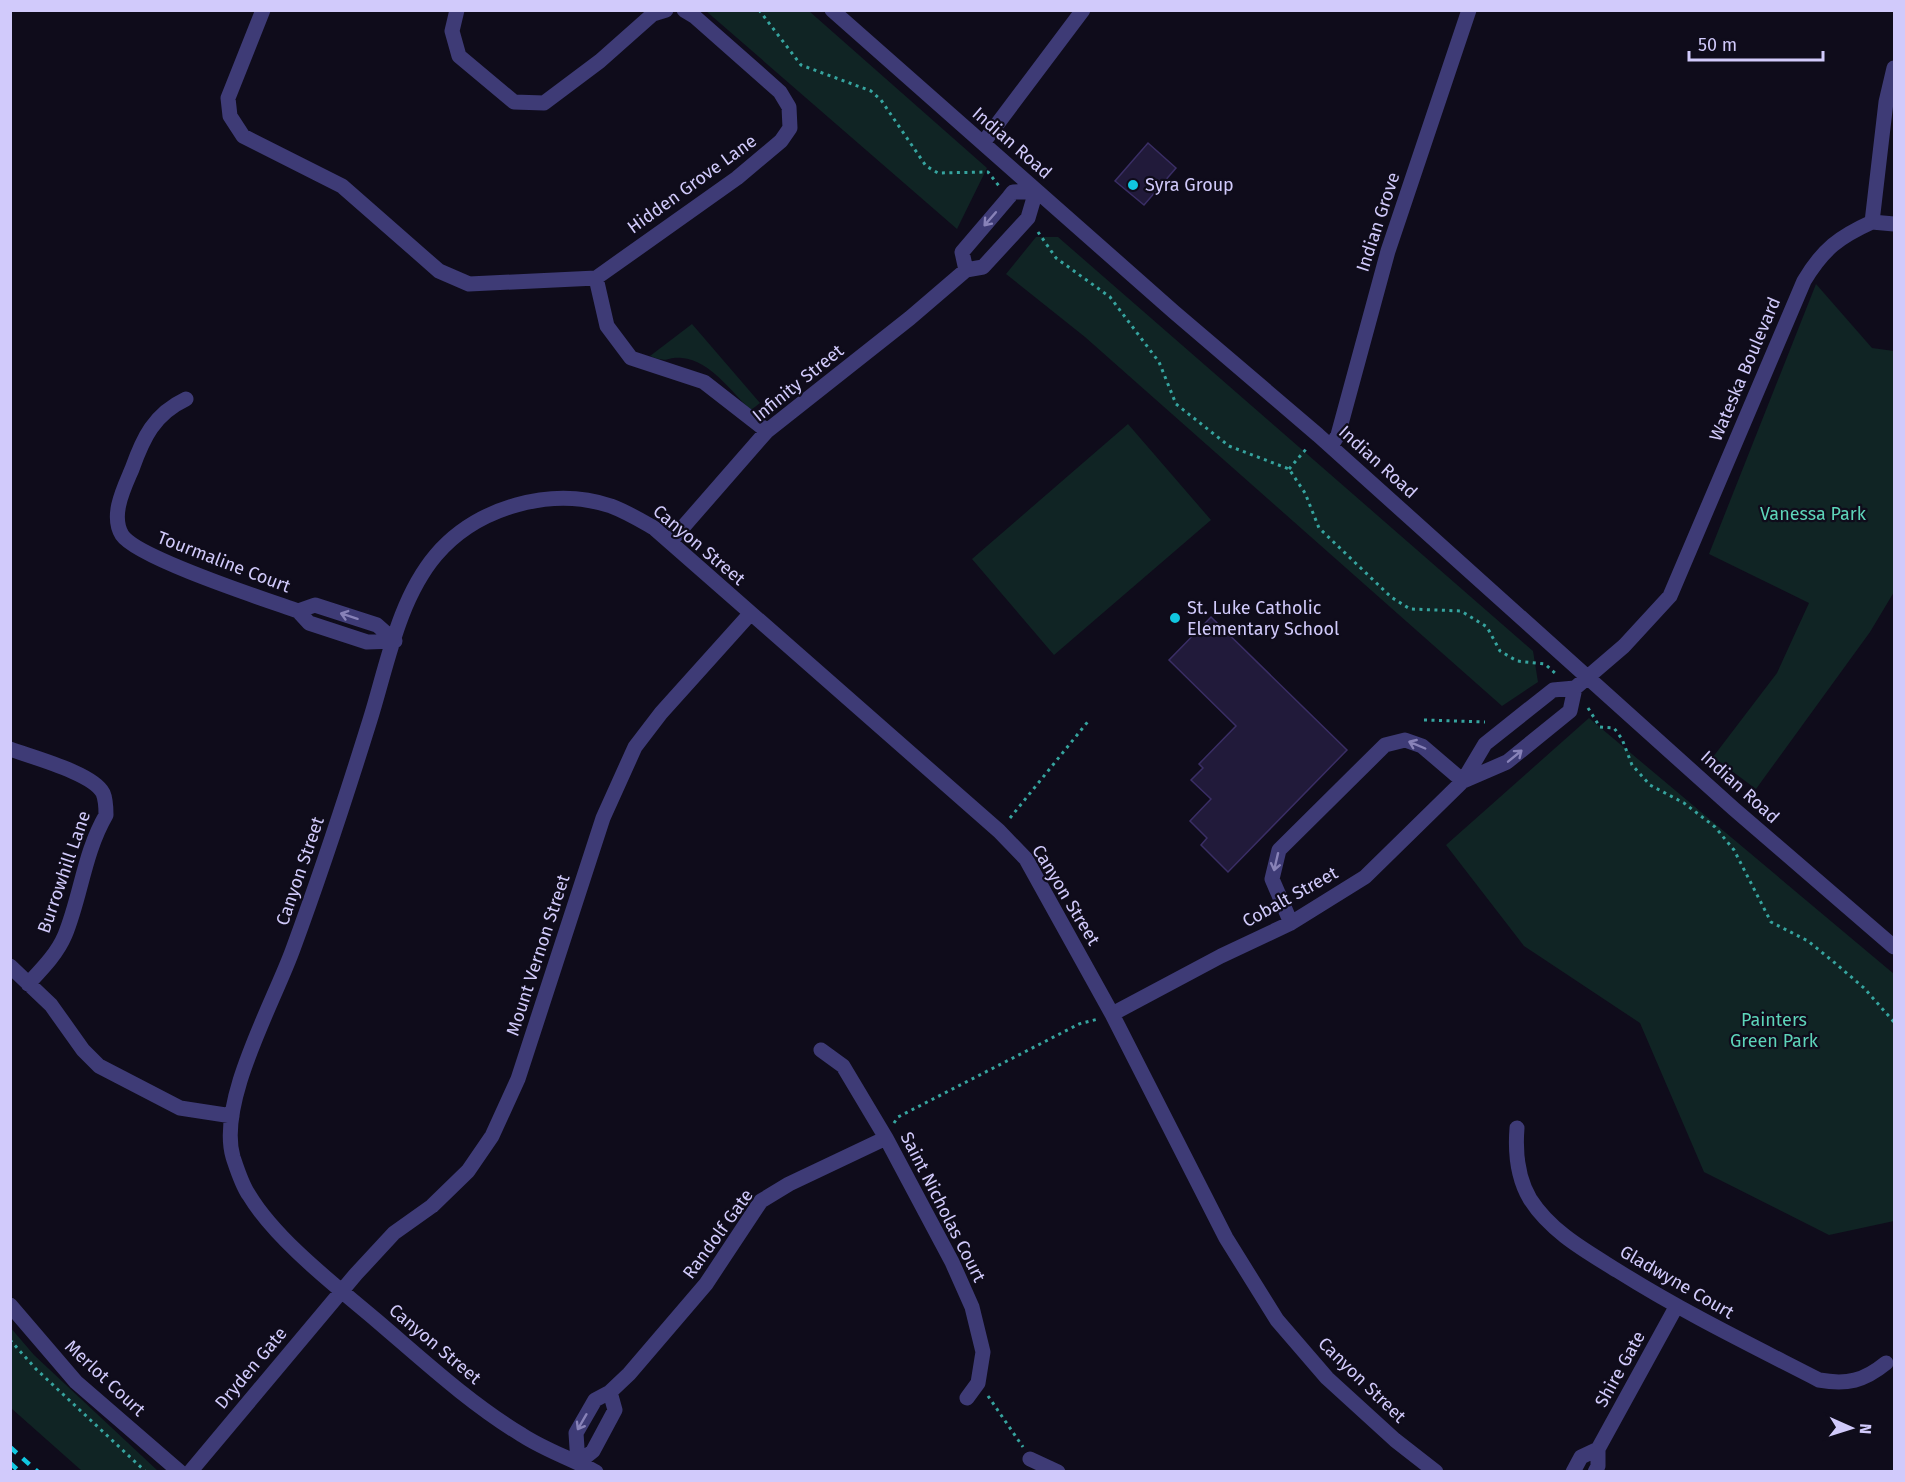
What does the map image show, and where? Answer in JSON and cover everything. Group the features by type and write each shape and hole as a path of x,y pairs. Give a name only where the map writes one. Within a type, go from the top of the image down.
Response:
{"street":[{"path":"263,10 228,98 230,116 243,136 342,186 439,271 469,284 596,278 607,326 631,358 704,382 767,431"},
{"path":"457,10 452,31 459,56 514,102 544,103 600,61 653,14 666,10"},
{"name":"Hidden Grove Lane","path":"596,278 737,178 781,141 790,128 789,107 780,92 694,16 684,10"},
{"name":"Indian Road","path":"832,10 1036,191 1318,435 1590,677 1734,809 1894,947"},
{"path":"983,143 1083,10"},
{"name":"Indian Grove","path":"1331,447 1338,435 1388,250 1469,10"},
{"path":"1894,68 1886,102 1872,222 1894,224"},
{"path":"966,270 962,252 1013,192 1036,191"},
{"name":"Infinity Street","path":"670,542 767,431 910,318 966,270 983,267 1028,218 1036,191"},
{"name":"Wateska Boulevard","path":"1590,677 1624,646 1670,596 1804,281 1816,260 1842,236 1872,222"},
{"name":"Tourmaline Court","path":"186,399 170,407 157,419 142,441 120,499 118,518 122,534 132,545 146,553 298,611 309,623 367,642 395,641"},
{"name":"Canyon Street","path":"596,1472 524,1437 469,1399 341,1290 277,1231 248,1194 232,1154 232,1116 241,1074 284,973 324,865 395,641 417,582 436,555 472,524 525,502 559,499 588,501 633,516 654,528 999,831 1026,859 1112,1014 1226,1238 1278,1320 1327,1378 1395,1440 1436,1472"},
{"name":"Mount Vernon Street","path":"341,1290 394,1233 432,1206 468,1171 492,1136 518,1079 603,818 635,747 661,713 750,614"},
{"name":"Cobalt Street","path":"1112,1014 1221,956 1291,923 1365,877 1462,781 1485,744 1553,690 1575,688 1590,677"},
{"name":"Cobalt Street","path":"1462,781 1507,762 1570,711 1575,688"},
{"path":"1291,923 1272,879 1279,850 1385,745 1405,740 1422,746 1462,781"},
{"name":"Burrowhill Lane","path":"10,749 90,780 102,791 106,805 106,816 81,876 75,908 65,935 57,950 28,984"},
{"path":"10,966 51,1005 83,1050 99,1066 180,1108 232,1116"},
{"name":"Saint Nicholas Court","path":"821,1050 843,1066 886,1138 952,1262 972,1307 983,1352 978,1383 967,1398"},
{"name":"Gladwyne Court","path":"1517,1128 1518,1165 1530,1198 1538,1210 1575,1244 1676,1307 1819,1380 1837,1383 1855,1382 1871,1375 1886,1363"},
{"name":"Randolf Gate","path":"578,1463 576,1433 595,1400 610,1392 628,1374 706,1284 761,1202 789,1184 886,1138"},
{"name":"Dryden Gate","path":"189,1472 341,1290"},
{"name":"Merlot Court","path":"10,1305 76,1382 180,1472"},
{"name":"Shire Gate","path":"1595,1472 1598,1466 1598,1449 1676,1307"},
{"path":"578,1463 593,1451 615,1410 610,1392"},
{"name":"Shire Gate","path":"1573,1472 1581,1457 1598,1449"},
{"path":"1030,1459 1058,1472"}],"path":[{"path":"759,10 801,65 871,91 882,100 926,166 938,173 988,172 1009,197"},
{"path":"1028,218 1056,258 1110,297 1159,362 1176,404 1229,446 1289,469 1305,494 1319,528 1391,597 1410,609 1461,610 1487,627 1500,651 1517,661 1545,664 1575,688 1600,727 1614,728 1622,739 1632,765 1650,785 1684,803 1714,827 1734,850 1771,922 1808,941 1864,988 1894,1022"},
{"path":"1289,469 1318,435"},
{"path":"999,831 1090,719"},
{"path":"1424,720 1487,722"},
{"path":"886,1138 898,1117 1079,1024 1112,1014"},
{"path":"10,1340 36,1369 146,1472"},
{"path":"978,1383 1012,1429 1030,1459"}],"green space":[{"path":"706,11 809,11 987,168 957,229"},
{"path":"1036,237 1058,237 1533,651 1538,682 1502,706 1085,337 1006,274"},
{"name":"Vanessa Park","path":"1816,284 1872,348 1894,351 1894,592 1870,632 1756,789 1713,757 1777,673 1809,603 1709,554"},
{"path":"692,324 760,403 751,410 720,378 702,365 682,358 665,360 650,356"},
{"path":"1128,424 1211,520 1054,655 972,559"},
{"name":"Painters Green Park","path":"1589,718 1894,974 1894,1221 1829,1235 1704,1172 1640,1023 1524,946 1446,845"},
{"path":"10,1327 34,1355 158,1471 82,1471 11,1408"}],"building":[{"path":"1148,143 1176,168 1144,205 1115,181"},
{"path":"1211,617 1347,750 1228,872 1201,845 1207,838 1190,821 1211,799 1191,780 1203,768 1199,764 1236,726 1169,660"}],"railway":[{"path":"10,1447 38,1472"},
{"path":"10,1463 20,1472"}],"place":[{"name":"Syra Group","path":"1133,185"},
{"name":"St. Luke Catholic Elementary School","path":"1175,618"}]}
